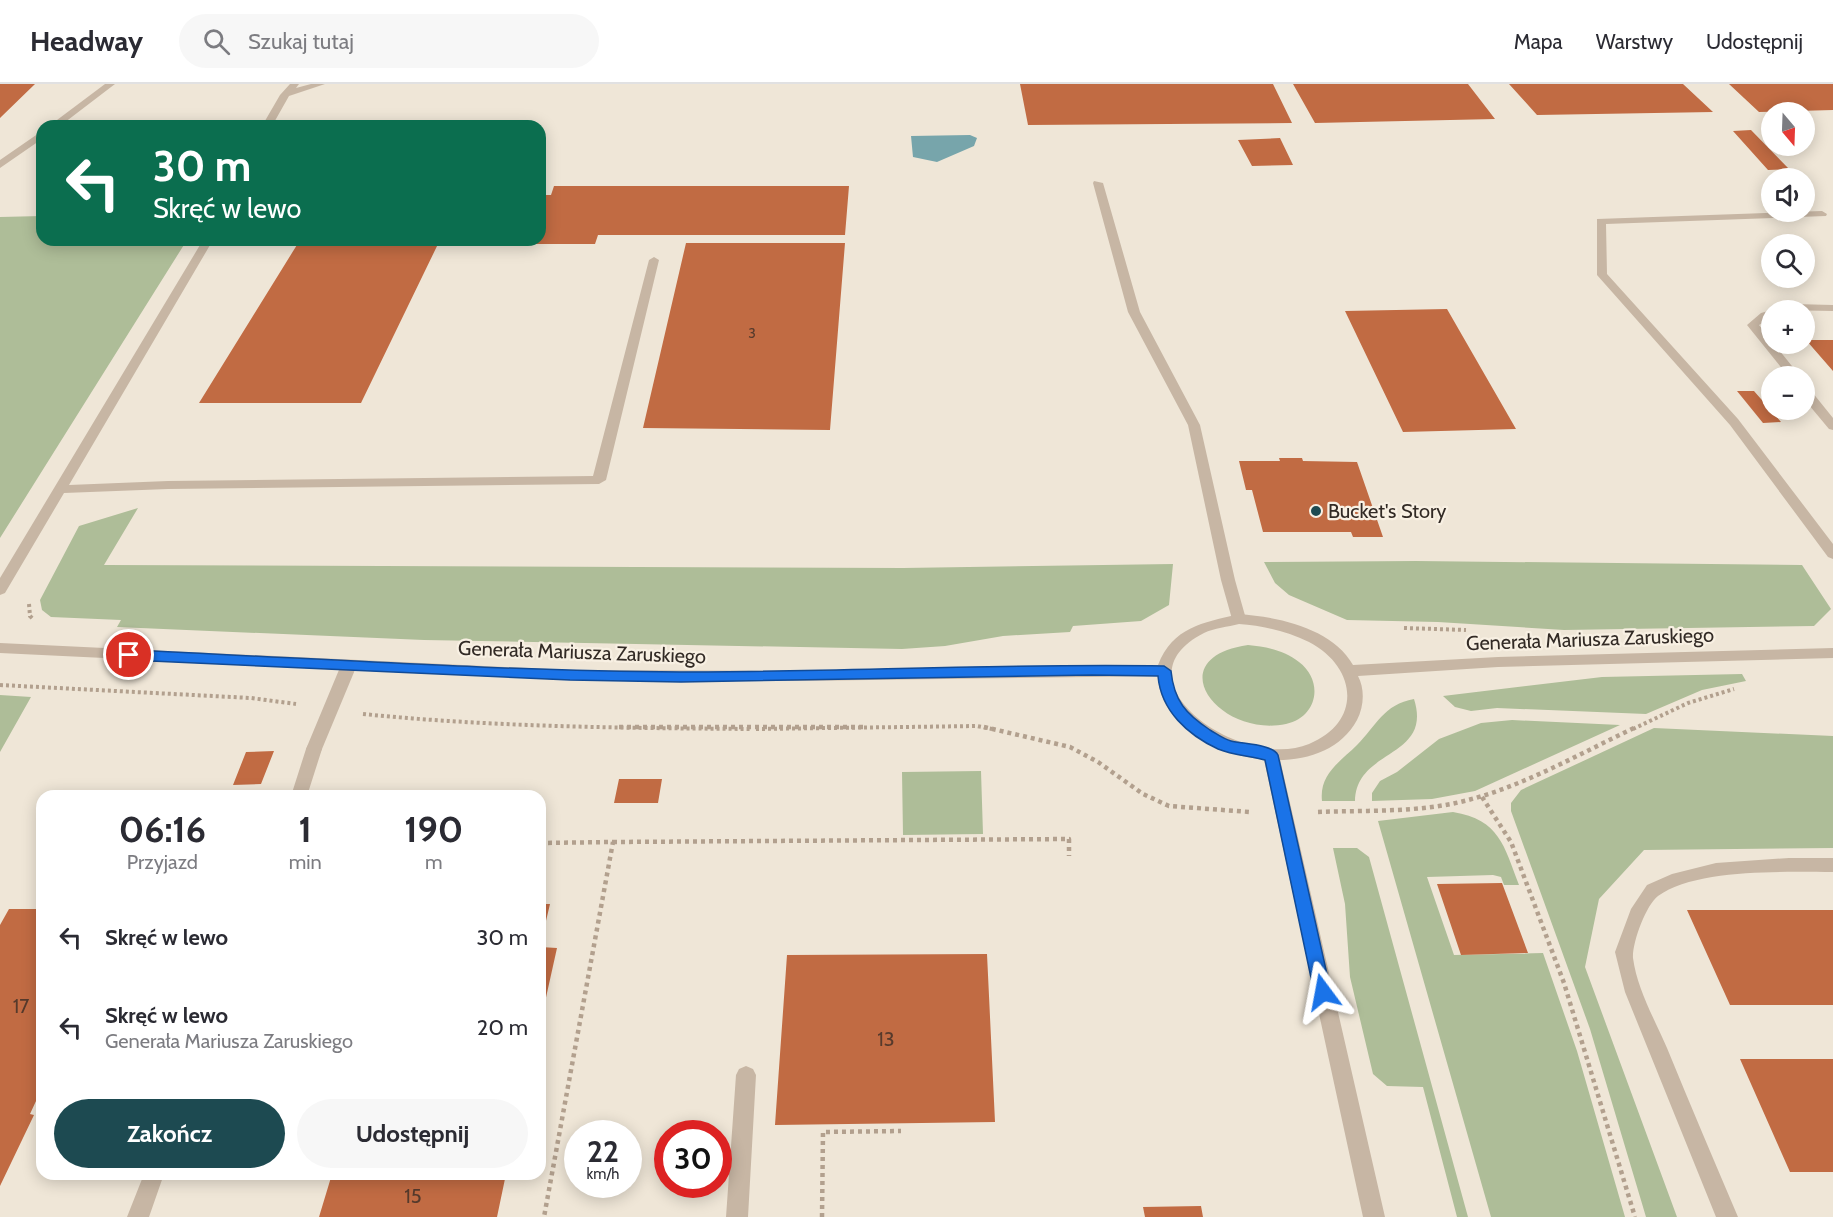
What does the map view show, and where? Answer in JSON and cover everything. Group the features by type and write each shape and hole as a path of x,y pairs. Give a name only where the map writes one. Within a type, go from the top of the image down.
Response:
{"street":[{"path":"62,120 111,84"},
{"path":"270,120 285,95 295,84"},
{"path":"285,95 321,84"},
{"path":"0,165 36,138"},
{"path":"1098,183 1134,312 1194,425 1228,580 1239,619"},
{"path":"1822,214 1601,221 1602,274 1734,422 1833,554"},
{"path":"0,590 204,246"},
{"path":"62,489 168,485 599,480 654,260"},
{"path":"1815,308 1833,308"},
{"path":"1761,319 1753,326 1761,336"},
{"path":"1776,354 1786,366"},
{"path":"1815,404 1833,426"},
{"path":"1239,619 1271,622 1303,632 1322,643 1348,671 1354,686 1355,702 1352,717 1343,730 1313,750 1271,755 1223,745 1194,727 1172,704 1166,688 1164,671 1169,655 1180,640 1196,629 1216,621 1239,619"},
{"name":"Generała Mariusza Zaruskiego","path":"0,648 349,665 681,677 1092,670 1164,671"},
{"name":"Generała Mariusza Zaruskiego","path":"1348,671 1498,662 1833,653"},
{"path":"300,790 314,749 349,665"},
{"path":"1271,755 1374,1217"},
{"path":"1727,1217 1634,992 1623,953 1634,920 1651,891 1681,879 1740,865 1833,865"},
{"path":"737,1217 746,1075"},
{"path":"138,1217 152,1180"}],"path":[{"path":"0,686 251,699 412,719 577,727 754,729 959,725 1010,732 1070,747 1098,762 1152,799 1169,806 1190,809"},
{"path":"1364,812 1439,806 1508,788 1688,702 1743,688"},
{"path":"1482,796 1511,842 1564,983 1635,1217"},
{"path":"546,843 1069,839 1070,856"},
{"path":"544,1217 613,842"},
{"path":"822,1217 823,1132 901,1131"}],"green space":[{"path":"36,216 36,246 183,246 0,538 0,217"},
{"path":"138,508 104,565 903,568 1173,564 1169,605 1141,621 1073,626 1070,632 1003,636 945,646 902,649 424,640 117,627 121,620 51,617 42,610 40,600 79,526"},
{"path":"1416,561 1802,565 1831,609 1814,626 1564,630 1438,622 1347,620 1289,595 1275,583 1264,562"},
{"path":"1248,645 1281,652 1299,662 1307,670 1312,679 1314,697 1311,706 1297,720 1286,724 1261,725 1239,719 1220,709 1208,695 1203,679 1206,665 1221,653"},
{"path":"1742,674 1746,681 1702,690 1646,714 1497,708 1471,711 1455,707 1443,696 1602,677"},
{"path":"0,695 31,697 0,752"},
{"path":"1414,699 1417,718 1413,733 1404,744 1367,771 1359,784 1355,801 1322,801 1324,783 1332,769 1388,711"},
{"path":"1512,720 1620,725 1475,791 1432,799 1372,801 1372,793 1380,781 1397,772 1439,739 1481,723"},
{"path":"1654,728 1833,736 1833,848 1644,850 1599,899 1585,967 1677,1217 1646,1217 1590,1029 1511,811 1511,803 1521,790"},
{"path":"981,771 983,834 903,835 902,772"},
{"path":"1453,812 1481,821 1491,828 1504,847 1519,885 1504,885 1501,877 1493,875 1427,877 1454,955 1543,953 1577,1051 1625,1217 1491,1217 1378,821"},
{"path":"1333,848 1357,848 1369,857 1468,1217 1457,1217 1423,1087 1387,1086 1373,1074 1350,977 1345,904"}],"water":[{"path":"970,135 977,138 974,146 937,162 913,157 911,136"}],"building":[{"path":"0,84 35,84 0,118"},
{"path":"1020,84 1273,84 1292,123 1028,125"},
{"path":"1293,84 1468,84 1495,119 1315,123"},
{"path":"1509,84 1683,84 1713,112 1537,115"},
{"path":"1729,84 1833,84 1833,110 1815,110 1815,102 1761,102 1761,112"},
{"path":"1751,130 1761,140 1761,156 1776,156 1788,168 1766,168 1733,131"},
{"path":"1280,138 1293,165 1252,166 1238,140"},
{"path":"554,186 849,186 845,235 598,235 595,244 546,244 546,195 551,195"},
{"path":"686,243 845,243 830,430 643,428"},
{"path":"296,246 437,246 361,403 199,403"},
{"path":"1447,309 1516,429 1403,432 1345,311"},
{"path":"1815,340 1833,340 1833,371 1815,350"},
{"path":"1737,391 1754,391 1761,399 1761,420 1779,420 1781,422 1763,423"},
{"name":"Bucket's Story","path":"1279,458 1357,462 1383,537 1353,537 1351,532 1263,532 1252,490 1246,490 1239,461 1280,461"},
{"path":"274,751 261,784 233,785 246,752"},
{"path":"619,779 662,779 658,803 614,803"},
{"path":"1502,883 1528,953 1461,955 1437,884"},
{"path":"546,904 550,904 546,921"},
{"path":"9,909 36,909 36,1101 30,1114 34,1115 0,1186 0,925"},
{"path":"1687,910 1833,910 1833,1005 1730,1005"},
{"path":"546,947 557,948 546,998"},
{"path":"987,954 995,1122 775,1125 787,955"},
{"path":"1740,1059 1833,1059 1833,1172 1790,1172"},
{"path":"330,1180 505,1180 497,1217 319,1217"},
{"path":"1201,1206 1203,1217 1145,1217 1143,1207"}],"place":[{"name":"Bucket's Story","path":"1316,511"}],"route":[{"path":"129,655 570,675 681,677 1092,670 1164,671 1166,688 1172,704 1185,720 1203,734 1223,745 1246,752 1271,755 1323,992"}]}
